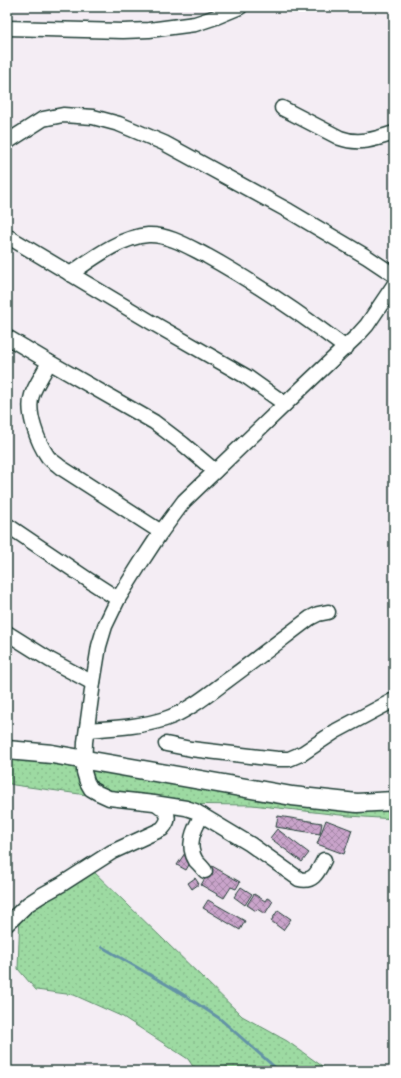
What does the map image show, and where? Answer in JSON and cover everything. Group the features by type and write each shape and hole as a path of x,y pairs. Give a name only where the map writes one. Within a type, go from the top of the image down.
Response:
{"main road":[{"path":"7,750 52,754 84,759 292,796 357,803 394,801"}],"street":[{"path":"7,28 123,31 149,30 195,24 240,7"},
{"path":"282,108 348,141 374,140 394,133"},
{"path":"7,142 43,119 63,115 93,117 119,124 164,143 276,203 367,257 394,275"},
{"path":"70,274 105,250 136,237 155,235 168,238 202,254 252,282 314,324 346,348"},
{"path":"7,236 247,377 285,404"},
{"path":"324,860 312,879 304,881 250,844 194,811 186,808 109,798 98,793 91,789 86,782 84,772 87,730 93,683 102,636 108,618 118,598 161,532 184,501 358,336 394,285"},
{"path":"7,337 154,422 215,471"},
{"path":"49,362 32,395 31,402 33,423 45,452 60,467 161,532"},
{"path":"7,525 118,598"},
{"path":"87,730 129,726 166,719 207,696 310,618 318,614 328,612"},
{"path":"7,633 50,660 93,683"},
{"path":"166,744 191,749 289,759 303,753 336,731 394,700"},
{"path":"7,924 28,904 112,852 162,829 168,820 167,815 166,811 157,804"},
{"path":"202,815 196,824 192,835 192,848 196,860 205,871"}],"green space":[{"path":"7,750 394,801 394,819 349,816 252,805 157,804 14,785 7,783"},
{"path":"89,867 242,1016 287,1041 329,1071 196,1071 188,1059 123,1017 74,995 36,990 18,969 20,912"}],"building":[{"path":"278,816 322,823 320,834 276,827"},
{"path":"326,820 352,830 344,854 317,844"},
{"path":"277,829 309,853 302,862 270,838"},
{"path":"185,853 193,858 186,870 177,865"},
{"path":"212,866 240,882 236,889 231,887 224,898 201,885"},
{"path":"195,878 199,884 192,889 188,883"},
{"path":"241,887 252,894 245,905 234,897"},
{"path":"254,894 265,901 267,898 273,901 265,914 257,909 256,911 247,905"},
{"path":"208,900 245,921 240,930 203,908"},
{"path":"278,910 291,919 283,930 271,921"}],"waterway":[{"path":"102,947 176,990 219,1018 279,1071"}]}
